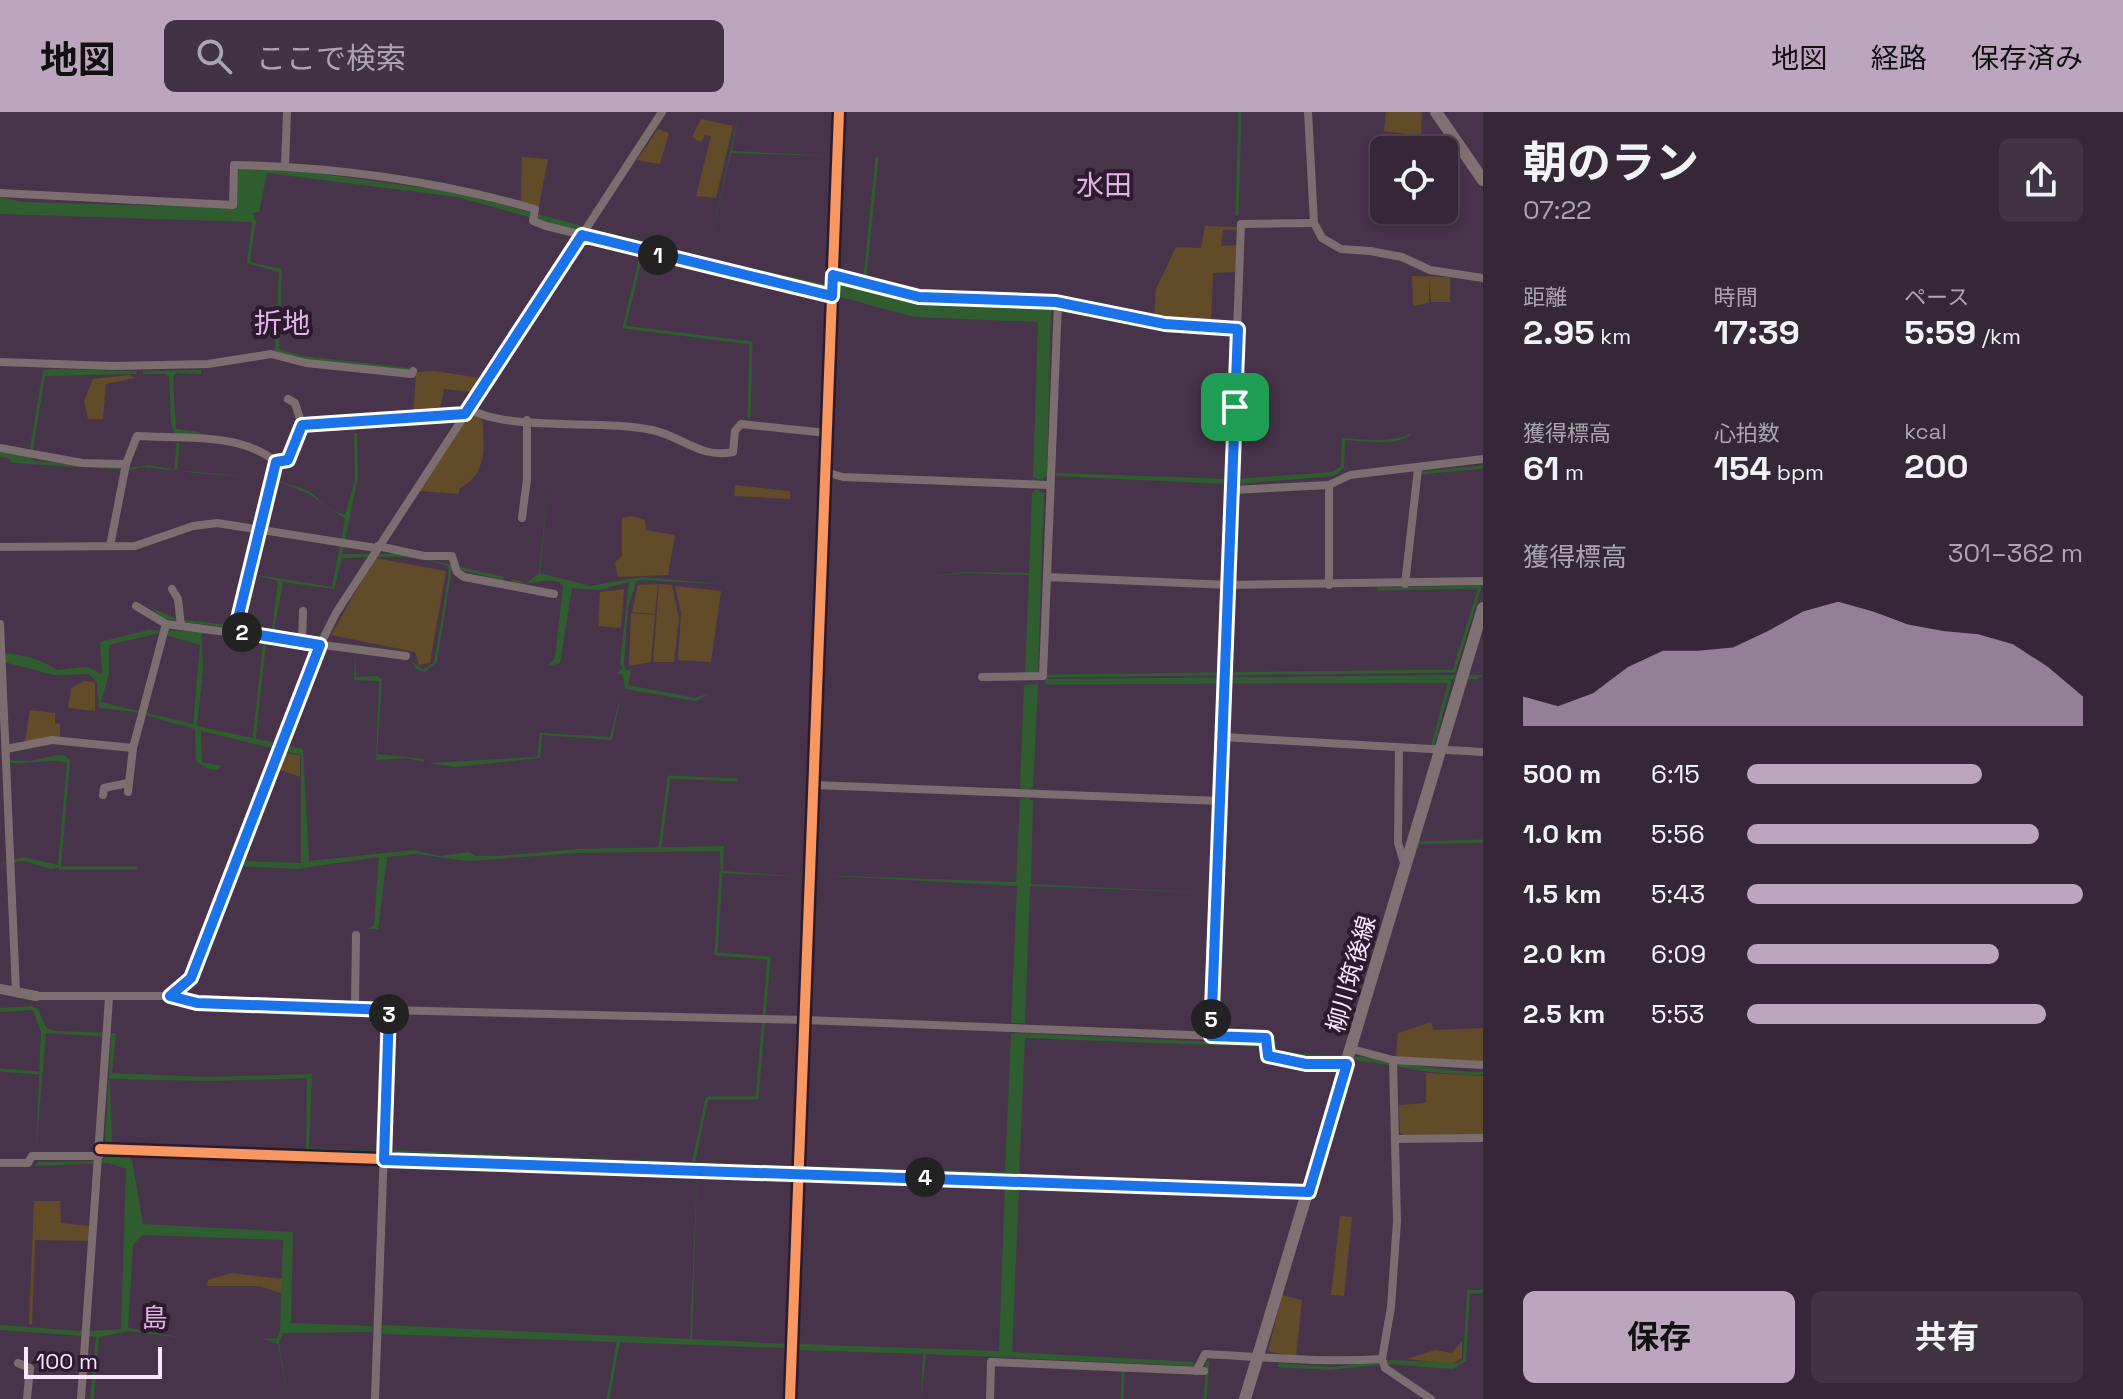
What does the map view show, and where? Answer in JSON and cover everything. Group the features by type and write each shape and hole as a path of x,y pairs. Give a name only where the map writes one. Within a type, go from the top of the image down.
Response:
{"main road":[{"path":"1436,112 1483,180"},
{"name":"柳川筑後線","path":"1245,1399 1483,608"}],"street":[{"path":"285,166 287,112"},
{"path":"170,996 191,978 320,645 377,547 662,112"},
{"path":"790,1399 839,112"},
{"path":"1308,112 1314,223 1322,238 1341,249 1402,257 1430,270 1483,278"},
{"path":"0,193 233,205 234,165 285,166 465,189 535,209 533,221 832,296"},
{"path":"1211,1036 1241,224 1314,223"},
{"path":"833,275 919,297 1058,302 1165,324 1238,329"},
{"path":"982,677 1043,676 1058,302"},
{"path":"0,362 113,366 208,364 271,354 306,363 412,374 413,371"},
{"path":"110,546 126,464 137,436 232,442 259,448 276,462 288,460 302,425 295,403 288,399"},
{"path":"302,425 467,412 652,430 697,450 723,454 733,452 735,431 741,424 827,433"},
{"path":"522,518 519,507 527,420"},
{"path":"0,448 82,463 126,464"},
{"path":"1232,490 1329,485 1350,475 1483,459"},
{"path":"235,631 276,462"},
{"path":"1405,584 1418,469"},
{"path":"825,472 843,477 1049,485"},
{"path":"1329,485 1329,585"},
{"path":"0,547 135,546 193,526 217,523 424,556 452,556 457,572 464,577 554,594"},
{"path":"1047,577 1229,585 1483,581"},
{"path":"172,589 178,599 181,626"},
{"path":"136,606 166,624 406,656"},
{"path":"302,641 303,611"},
{"path":"0,624 6,749 3,768 16,992"},
{"path":"103,795 104,788 110,784 128,787 133,748 166,624"},
{"path":"1222,737 1483,752"},
{"path":"6,749 52,740 133,748"},
{"path":"1399,748 1398,843 1406,869"},
{"path":"814,785 1220,801"},
{"path":"355,1009 356,935"},
{"path":"0,989 36,996 170,996 197,1003 805,1020 1266,1038 1268,1056 1306,1064 1347,1064"},
{"path":"81,1399 109,998"},
{"path":"375,1399 389,1010"},
{"path":"1352,1049 1393,1060 1483,1065"},
{"path":"1393,1060 1397,1221 1391,1307 1382,1359 1385,1368 1431,1399"},
{"path":"1396,1139 1483,1138"},
{"path":"0,1163 28,1163 32,1156 100,1152 799,1172 1309,1192"},
{"path":"990,1399 991,1362 1200,1371 1205,1354 1259,1355 1328,1362 1382,1359"},
{"path":"18,1363 30,1368 27,1399"}],"shaded area":[{"path":"739,112 732,151 833,156 731,153 708,254"},
{"path":"1386,112 1422,112 1421,136 1384,131"},
{"path":"701,119 733,126 716,198 696,196 711,136 705,135 701,142 692,137"},
{"path":"658,129 669,133 660,164 637,160"},
{"path":"522,157 548,159 539,206 521,201"},
{"path":"241,168 294,170 454,192 695,256 828,285 827,289 594,235 457,197 267,173 259,212 252,213 256,221 250,262 282,269 279,349 302,356 409,368 409,371 304,359 275,351 279,272 247,263 252,222 0,214 0,197 22,202 236,208 237,171"},
{"path":"1205,226 1239,227 1239,230 1223,230 1221,246 1237,245 1237,272 1213,273 1211,325 1154,319 1156,289 1176,247 1201,248"},
{"path":"1412,276 1450,277 1450,302 1431,302 1429,279 1429,303 1413,306"},
{"path":"840,282 915,302 1051,308 1047,476 1041,480 1033,477 1038,322 914,317 837,296 836,286"},
{"path":"43,370 137,371 136,374 45,376 33,450 30,448"},
{"path":"201,370 201,374 176,373 173,377 176,429 200,432 199,436 175,434 171,425 169,377 165,374 143,374 143,371"},
{"path":"435,371 481,378 472,392 444,389 439,413 413,417 416,372"},
{"path":"129,375 135,378 106,384 103,419 88,419 84,401 93,379"},
{"path":"470,414 482,418 483,429 482,459 475,476 460,488 458,494 420,491"},
{"path":"354,433 357,433 358,477 342,554 403,554 504,577 503,580 452,568 437,662 425,672 416,669 412,662 423,669 434,663 449,573 448,566 422,559 342,558 334,589 283,582 274,631 315,639 201,624 203,671 197,726 303,749 309,861 414,850 440,856 469,852 475,856 498,856 578,849 724,846 723,871 804,877 721,873 720,851 577,853 468,861 416,854 387,857 378,929 367,929 374,925 379,857 296,869 241,866 242,861 301,863 301,755 201,731 202,762 222,766 209,768 196,761 195,729 134,712 99,708 97,682 89,674 54,675 0,661 0,653 14,654 38,660 56,670 87,667 102,674 100,642 148,630 196,631 197,624 165,619 150,607 177,619 272,630 278,581 252,574 332,587 345,519 331,510 345,515 355,480","holes":["159,633 200,645 193,724 101,702 109,674 109,645"]},
{"path":"1412,433 1391,442 1345,440 1344,468 1334,476 1237,484 1237,479 1332,472 1341,466 1342,438 1386,440"},
{"path":"0,452 30,457 34,461 128,468 149,465 180,470 140,467 131,470 12,463 9,458 0,457"},
{"path":"180,470 266,478 194,473"},
{"path":"1056,473 1228,479 1228,484 1056,476"},
{"path":"549,475 540,573 590,586 641,577 721,584 640,580 636,582 628,607 624,665 625,670 631,670 628,685 695,698 710,693 696,701 625,689 623,675 617,673 623,668 620,665 629,582 599,590 572,588 560,663 548,666 555,658 563,586 553,581 524,584 511,583 512,579 527,583 539,573"},
{"path":"275,480 309,491 327,507 309,494"},
{"path":"735,485 790,491 790,499 734,496"},
{"path":"1037,489 1044,494 1038,673 1025,673 1029,575 966,573 928,577 965,572 1029,573 1032,493"},
{"path":"632,516 645,520 646,530 675,535 668,575 618,577 615,562 622,556 622,518"},
{"path":"375,558 446,571 430,663 419,665 415,652 331,635"},
{"path":"658,584 655,614 632,612 638,585"},
{"path":"659,584 672,585 679,619 674,662 653,662"},
{"path":"675,586 721,591 711,662 678,660 681,612"},
{"path":"624,589 621,628 598,626 600,592"},
{"path":"631,613 655,615 651,662 629,666"},
{"path":"355,654 356,677 378,676 382,680 377,754 424,759 424,762 406,758 376,760 379,681 354,680"},
{"path":"1483,675 1477,679 1045,682 1045,679"},
{"path":"84,681 95,682 95,711 68,708 71,688"},
{"path":"1038,684 1033,787 1026,790 1020,788 1024,685"},
{"path":"621,694 612,740 542,735 540,758 455,767 428,763 537,757 540,733 610,737"},
{"path":"30,710 55,713 55,723 60,724 60,737 25,742"},
{"path":"283,753 300,755 300,777 277,769"},
{"path":"66,756 70,761 61,867 51,869 25,861 0,864 23,857 58,865 67,763 0,760 31,761"},
{"path":"1020,799 1033,801 1031,884 1211,893 1030,886 1025,1023 1011,1023 1017,886 816,875 1016,882"},
{"path":"32,1006 38,1009 46,1028 55,1031 116,1033 112,1073 207,1077 312,1074 309,1148 379,1151 379,1154 306,1151 307,1078 211,1081 110,1079 112,1145 105,1143 111,1037 46,1033 36,1150 41,1032 33,1010 0,1012 0,1008"},
{"path":"1431,1022 1433,1030 1483,1028 1483,1064 1396,1056 1398,1033"},
{"path":"1011,1034 1262,1044 1262,1047 1025,1038 1019,1175 802,1166 1005,1172"},
{"path":"1272,1042 1275,1042 1277,1051 1287,1053 1352,1056 1483,1072 1483,1075 1440,1073 1359,1060 1276,1055"},
{"path":"1426,1073 1483,1076 1483,1136 1406,1136 1400,1133 1399,1105 1426,1103"},
{"path":"389,1150 793,1166 388,1154"},
{"path":"106,1154 122,1154 132,1160 143,1224 293,1232 291,1323 372,1326 372,1332 283,1333 279,1343 288,1399 278,1344 263,1339 277,1338 280,1330 283,1240 142,1235 133,1245 128,1328 184,1338 129,1331 99,1337 94,1399 90,1399 96,1337 89,1336 89,1331 121,1329 126,1169 108,1163 35,1166 37,1162 102,1161"},
{"path":"697,1174 692,1339 787,1344 787,1348 382,1334 382,1325 690,1339"},
{"path":"1005,1186 1019,1188 1012,1352 1194,1362 1194,1366 926,1354 921,1399 923,1354 797,1350 797,1344 999,1351"},
{"path":"34,1201 60,1201 61,1223 91,1226 90,1241 35,1240 32,1325 29,1324"},
{"path":"1340,1216 1352,1217 1344,1296 1331,1295"},
{"path":"231,1273 283,1279 283,1294 259,1286 207,1286 208,1280"},
{"path":"1467,1290 1483,1290 1483,1293 1470,1294 1466,1361 1453,1369 1387,1364 1329,1370 1278,1367 1278,1363 1333,1367 1387,1360 1458,1363 1463,1360"},
{"path":"1282,1295 1302,1300 1296,1358 1268,1351"},
{"path":"0,1325 82,1331 82,1336 0,1330"},
{"path":"1462,1341 1462,1358 1452,1364 1407,1359 1435,1350 1452,1353"}],"waterway":[{"path":"1237,214 1240,112"},
{"path":"865,277 877,158"},
{"path":"641,257 624,327 751,343 749,417"},
{"path":"176,468 178,444"},
{"path":"1420,473 1483,467"},
{"path":"1046,676 1454,671 1480,587 1378,589"},
{"path":"254,740 265,639"},
{"path":"1047,683 1450,681 1433,744"},
{"path":"660,847 669,777 736,780"},
{"path":"1415,843 1483,841"},
{"path":"60,868 136,868"},
{"path":"694,1160 707,1098 757,1098 769,958 716,954 721,873"},
{"path":"0,1070 39,1073"},
{"path":"608,1399 618,1343"},
{"path":"1205,1399 1208,1362"},
{"path":"1122,1399 1123,1372"}],"cycle path":[{"path":"790,1399 839,112"},
{"path":"100,1149 1309,1192"}],"district":[{"name":"水田","path":"1104,185"},
{"name":"折地","path":"282,323"},
{"name":"島","path":"155,1318"}],"route":[{"path":"582,235 832,296 833,275 919,297 1056,302 1165,324 1238,329 1235,407 1211,1036 1266,1038 1268,1056 1306,1064 1347,1064 1309,1192 384,1160 389,1010 257,1007 197,1003 170,996 191,978 320,645 235,631 276,462 288,460 302,425 465,414 582,235"}]}
